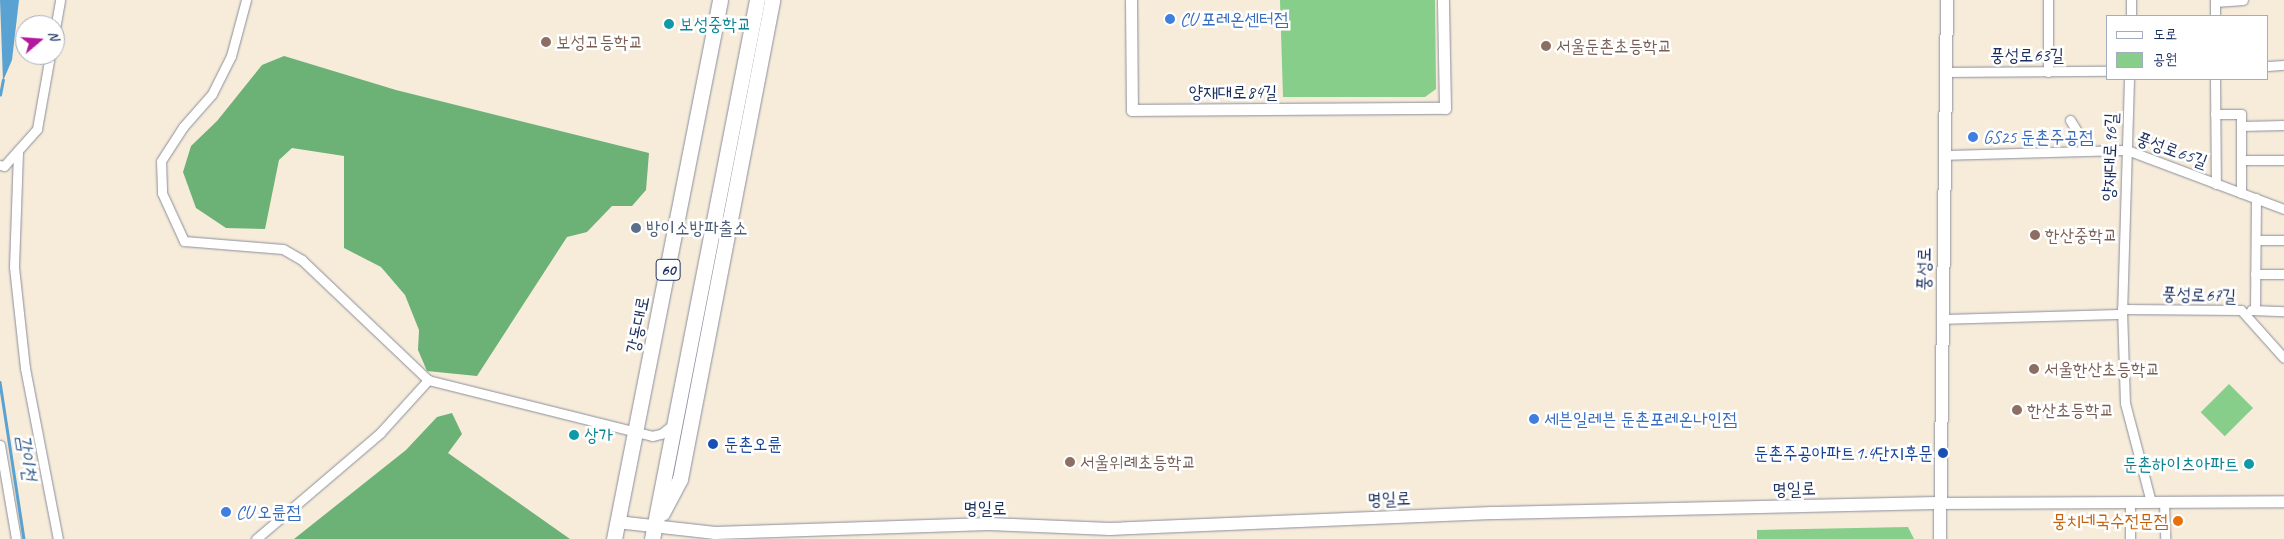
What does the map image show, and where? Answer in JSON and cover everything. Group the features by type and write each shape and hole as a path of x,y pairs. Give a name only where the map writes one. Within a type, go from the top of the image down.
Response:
{"main road":[{"name":"강동대로","path":"614,539 637,430 720,0"},
{"name":"60","path":"653,533 757,0"},
{"path":"653,533 680,479 772,0"},
{"name":"풍성로","path":"1940,539 1941,320 1947,0"},
{"name":"명일로","path":"617,522 653,533 716,533 989,524 1110,529 1492,513 1941,503"}],"street":[{"path":"57,15 60,0"},
{"path":"246,0 231,56 212,94 183,127 161,161 162,193 184,241 283,249 302,260 428,380 637,430 652,436 661,434 675,422"},
{"name":"양재대로84길","path":"1131,0 1132,110 1445,108 1443,0"},
{"path":"2048,0 2048,72"},
{"path":"2131,0 2131,15"},
{"path":"2215,15 2215,1 2243,0"},
{"path":"2,165 18,152 37,129 48,65"},
{"path":"2269,66 2284,65"},
{"name":"풍성로63길","path":"1946,72 2106,71"},
{"name":"양재대로96길","path":"2129,80 2122,311 2125,403 2150,502"},
{"path":"2215,80 2216,184"},
{"path":"2215,114 2241,114 2241,193"},
{"path":"2070,120 2089,151"},
{"path":"2241,126 2284,125"},
{"name":"풍성로65길","path":"1944,155 2127,150 2284,209"},
{"path":"18,152 14,267 25,368 58,539"},
{"path":"2241,160 2284,160"},
{"path":"2255,310 2256,198"},
{"path":"2256,240 2284,240"},
{"path":"2255,274 2284,274"},
{"path":"2241,310 2284,310"},
{"name":"풍성로67길","path":"1941,320 2122,311 2241,310 2284,358"},
{"path":"256,539 380,433 428,380"},
{"path":"0,445 16,539"},
{"name":"명일로","path":"1941,503 2284,501"},
{"path":"2130,502 2130,539"},
{"path":"2164,502 2165,539"}],"green space":[{"path":"1280,0 1435,0 1436,89 1425,97 1283,97"},
{"path":"284,56 396,90 649,153 646,190 632,206 612,206 587,232 567,237 477,376 427,371 418,350 419,330 405,295 381,267 344,248 344,156 292,148 279,160 265,229 226,228 196,208 183,172 191,146 217,121 262,65"},
{"path":"2229,384 2253,408 2225,436 2201,412"},
{"path":"452,413 462,434 448,453 570,539 294,539 406,450 437,417"},
{"path":"1908,527 1914,539 1757,539 1757,530"}],"water":[{"path":"0,0 19,0 17,15 15,15 12,60 3,81"}],"waterway":[{"name":"감이천","path":"0,95 3,80"},
{"name":"감이천","path":"0,382 24,539"}],"place":[{"name":"CU 포레온센터점","path":"1170,19"},
{"name":"보성중학교","path":"669,24"},
{"name":"보성고등학교","path":"546,42"},
{"name":"서울둔촌초등학교","path":"1546,46"},
{"name":"GS25 둔촌주공점","path":"1973,137"},
{"name":"방이소방파출소","path":"636,228"},
{"name":"한산중학교","path":"2035,235"},
{"name":"서울한산초등학교","path":"2034,369"},
{"name":"한산초등학교","path":"2017,410"},
{"name":"세븐일레븐 둔촌포레온나인점","path":"1534,419"},
{"name":"상가","path":"574,435"},
{"name":"둔촌오륜","path":"713,444"},
{"name":"둔촌주공아파트1.4단지후문","path":"1943,453"},
{"name":"서울위례초등학교","path":"1070,462"},
{"name":"둔촌하이츠아파트","path":"2249,464"},
{"name":"CU 오륜점","path":"226,512"},
{"name":"뭉치네국수전문점","path":"2178,521"}]}
